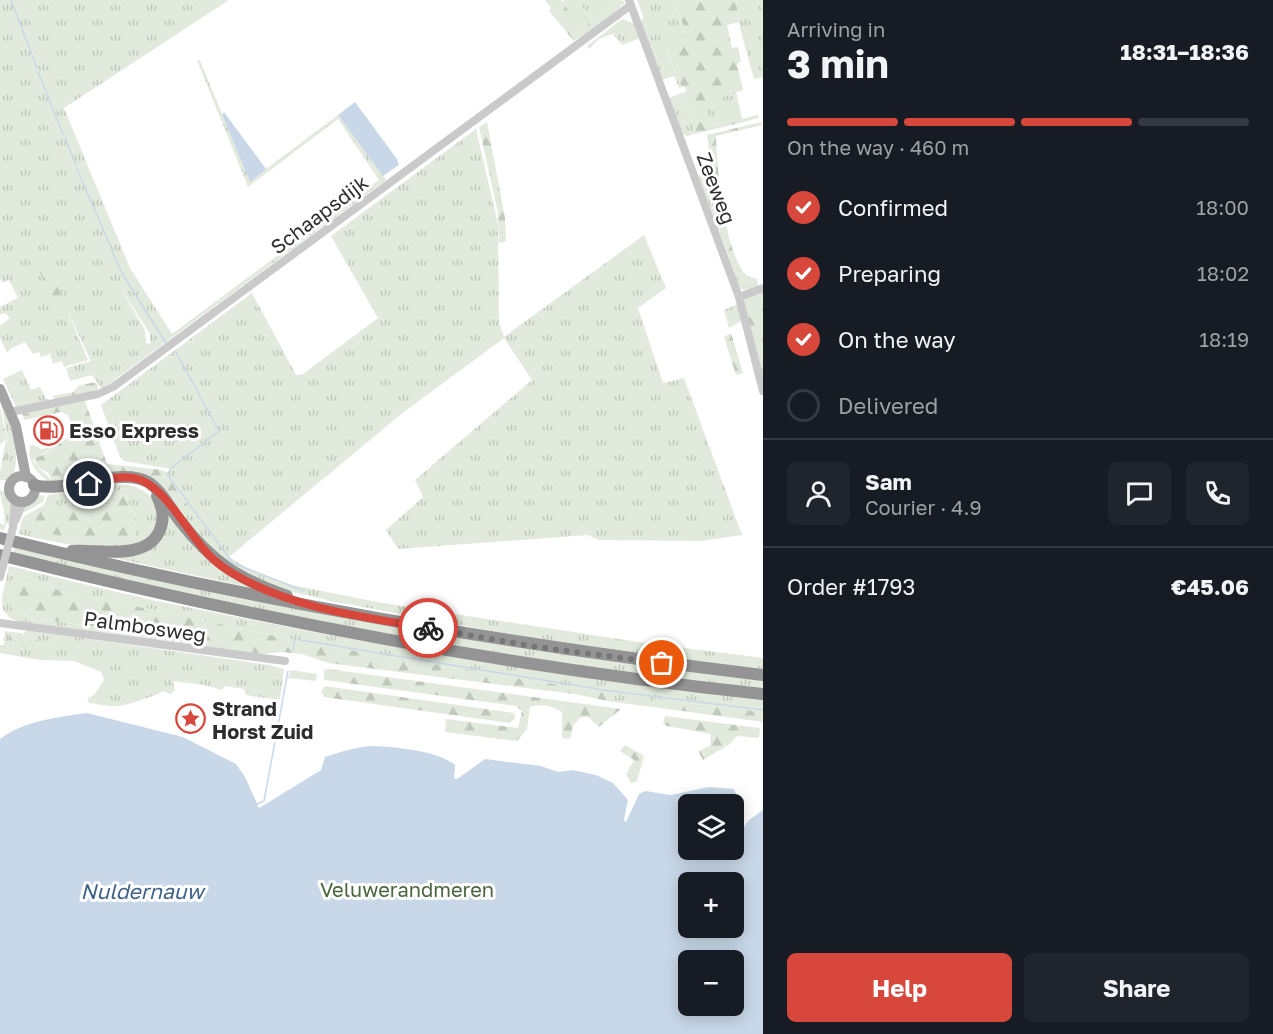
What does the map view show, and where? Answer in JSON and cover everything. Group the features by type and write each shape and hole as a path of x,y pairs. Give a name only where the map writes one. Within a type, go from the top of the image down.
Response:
{"highway":[{"path":"17,488 66,487 133,477 147,482 162,496 200,546 220,565 258,586 330,611"},
{"path":"17,488 130,482 149,489 162,506 162,525 157,536 137,550 59,553"},
{"path":"0,538 59,553 330,611 537,647 763,675"},
{"path":"1,560 210,605 549,669 763,694"}],"main road":[{"path":"0,389 11,412 20,455 17,488"}],"street":[{"name":"Zeeweg","path":"630,2 739,297 763,391"},
{"name":"Schaapsdijk","path":"11,412 98,394 113,387 630,2"},
{"path":"739,297 763,288"},
{"path":"0,577 1,560 13,526 17,488"},
{"name":"Palmbosweg","path":"0,623 285,661"}],"green space":[{"path":"0,0 229,0 64,108 130,268 172,334 379,180 338,119 248,187 197,60 200,61 250,181 338,115 386,180 102,389 92,375 70,381 66,368 91,361 66,308 88,360 64,367 62,361 53,364 50,354 41,357 39,352 33,354 25,342 10,349 7,353 0,338 0,326 10,318 5,313 0,315 0,307 18,298 9,280 2,283 0,279","holes":["119,285 150,334 150,344 146,343 145,330"]},
{"path":"545,0 561,0 582,30 589,24 574,0 578,0 592,21 620,0 625,2 609,18 574,41 549,11 551,8"},
{"path":"574,0 590,25 581,30 562,2"},
{"path":"578,0 620,0 592,21"},
{"path":"637,0 674,0 688,38 666,51 682,87 679,88 674,76 662,80 641,25 643,16"},
{"path":"674,0 736,0 739,22 727,25 732,48 738,47 741,61 737,64 743,90 705,103 711,126 758,115 759,118 695,134 684,92 685,87 682,87 666,50 688,38"},
{"path":"736,0 763,0 763,77 754,79 740,28"},
{"path":"622,19 635,24 638,39 622,45 613,34 599,39 589,49 587,46"},
{"path":"684,92 695,134 687,136 681,133 669,98"},
{"path":"736,92 742,119 711,126 704,103"},
{"path":"487,122 505,218 506,241 499,243 498,213 479,127"},
{"path":"761,122 762,125 716,136 720,186 730,242 743,272 757,279 758,286 744,290 740,288 720,232 707,135"},
{"path":"476,129 498,224 499,322 504,337 644,235 666,288 638,308 663,383 684,378 742,535 702,541 598,540 588,535 398,549 386,530 423,497 415,480 532,380 504,338 400,415 229,557 250,570 292,585 377,602 638,642 763,658 763,669 563,644 336,602 267,585 220,559 183,518 192,511 166,473 171,469 124,461 120,457 101,405 252,293 296,375 303,374 378,318 331,236"},
{"path":"714,170 721,226 720,232 698,176"},
{"path":"43,256 62,294 53,296 31,257"},
{"path":"763,290 763,379 743,301 746,296"},
{"path":"738,304 743,320 729,328 724,310"},
{"path":"731,333 743,373 736,375 724,337"},
{"path":"22,370 31,390 40,387 46,399 51,400 16,407 3,379"},
{"path":"95,382 98,390 54,399 53,396 73,392 78,386"},
{"path":"14,383 25,404 18,405 10,387"},
{"path":"0,396 13,434 16,454 14,473 7,480 0,480 0,472 9,450"},
{"path":"85,401 107,464 163,470 192,511 183,518 149,478 55,486 48,473 36,466 35,458 69,437 71,427 68,415 61,412 25,420 21,412"},
{"path":"0,407 9,450 0,472 6,439 0,445"},
{"path":"34,445 41,449 54,447 33,460 55,486 40,474 33,464 30,446"},
{"path":"115,484 131,485 144,491 152,499 158,509 158,520 155,530 147,539 134,545 121,547 76,546 18,534 23,517 36,510 32,530 77,538 134,538 136,517 125,495 37,509 44,505 48,495"},
{"path":"0,490 8,496 11,504 10,524 6,523 4,531 0,529 0,523 4,525 5,521"},
{"path":"45,495 43,502 23,513 16,528 25,506 38,496"},
{"path":"125,495 136,517 134,538 77,538 32,531 36,509"},
{"path":"163,501 185,530 266,591 82,551 154,542"},
{"path":"15,546 155,578 763,679 763,689 562,663 301,619 12,554"},
{"path":"9,566 156,601 396,647 616,681 763,699 763,712 654,699 653,707 613,702 614,694 313,644 17,581 12,609 17,614 208,648 24,624 10,618 3,610 2,597"},
{"path":"17,581 313,644 614,694 613,702 574,694 328,663 302,654 282,652 262,654 208,648 17,614 12,609"},
{"path":"26,630 270,665 284,669 280,700 246,695 244,689 225,686 221,690 173,681 175,691 170,694 163,691 118,706 89,703 87,699 94,695 104,680 101,672 74,661 40,660 0,653 0,645 4,645 5,631 9,632 8,642 54,642 22,638"},
{"path":"9,632 23,633 23,638 54,642 54,651 8,646"},
{"path":"291,670 317,674 316,681 288,678"},
{"path":"324,670 621,709 599,727 588,717 581,717 573,726 570,739 562,738 562,712 542,705 530,707 527,729 517,741 445,732 446,719 518,728 522,711 516,706 324,680"},
{"path":"325,686 514,713 515,718 510,723 324,697 321,691"},
{"path":"654,699 763,712 763,722 653,707"},
{"path":"665,716 760,728 759,738 737,736 730,744 703,760 698,751 710,746 711,734 667,726 663,724"},
{"path":"625,745 644,756 637,781 631,783 626,774 634,760 620,751"}],"water":[{"path":"355,102 397,159 399,165 383,176 338,115"},
{"path":"224,112 266,169 250,182 222,114"},
{"name":"Nuldernauw","path":"87,713 183,737 236,764 245,777 259,808 321,770 325,757 356,748 375,746 439,756 455,765 454,778 457,779 485,759 541,766 558,772 573,770 596,775 613,783 628,800 624,820 626,822 639,794 645,791 671,795 709,787 734,789 736,794 678,794 678,860 744,860 744,827 749,820 763,810 763,1034 0,1034 0,739 19,728 53,718"}],"waterway":[{"path":"11,0 37,68"},
{"path":"38,72 63,134"},
{"path":"65,138 76,165"},
{"path":"77,169 110,245"},
{"path":"111,249 123,275 166,343"},
{"path":"170,469 219,431 176,352"},
{"path":"166,473 233,563 304,591"},
{"path":"293,651 295,638"},
{"path":"300,640 603,690 763,710"},
{"path":"257,804 264,801 288,671"}],"way so far":[{"path":"428,628 537,647 662,663"}],"place":[{"name":"Esso Express","path":"48,430"},
{"name":"Strand Horst Zuid","path":"191,719"}],"route":[{"path":"89,484 133,477 147,482 157,490 210,556 220,565 258,586 330,611 428,628"}],"park label":[{"name":"Veluwerandmeren","path":"407,889"}]}
